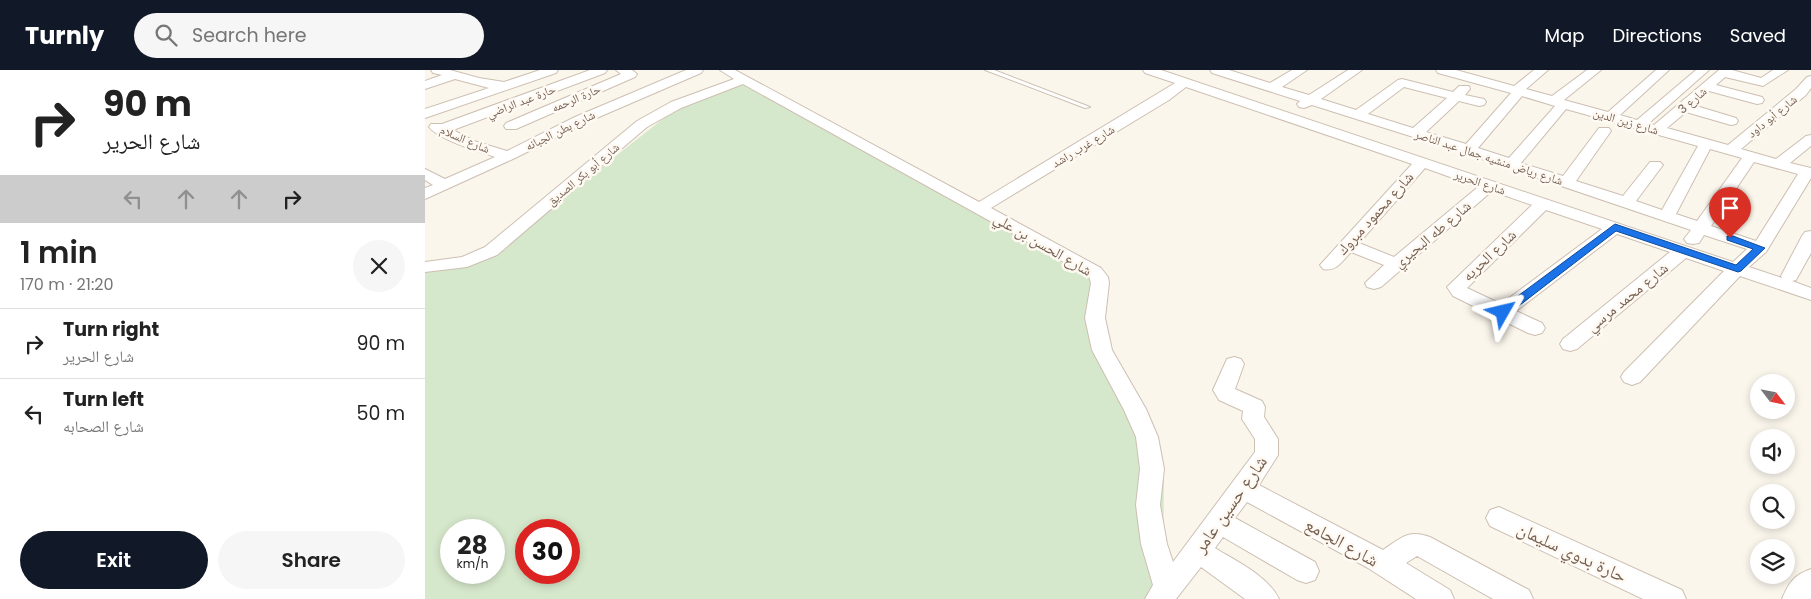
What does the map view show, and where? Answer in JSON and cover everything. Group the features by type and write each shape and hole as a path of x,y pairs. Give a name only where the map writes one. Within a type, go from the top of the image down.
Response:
{"main road":[{"path":"1801,599 1811,586"}],"street":[{"path":"439,70 454,76 505,87"},
{"path":"425,85 469,70"},
{"path":"520,70 538,75"},
{"path":"425,114 553,70"},
{"name":"حارة عبد الراضي","path":"440,130 601,70"},
{"name":"حارة الرحمه","path":"511,126 631,74 622,70"},
{"name":"شارع بطن الجبانه","path":"425,194 580,120 697,70"},
{"name":"شارع الحسن بن علي","path":"726,70 1089,268 1099,277 1100,283 1095,318 1102,350 1119,384 1135,409 1147,437 1152,469 1148,505 1163,594"},
{"name":"شارع الحرير","path":"1149,70 1294,111 1460,166 1741,265 1811,294"},
{"name":"شارع الحرير","path":"1170,70 1192,81 1422,162 1615,227 1687,247"},
{"name":"شارع غرب راشد","path":"980,208 1164,97 1192,81 1217,70"},
{"name":"شارع رياض منشيه جمال عبد الناصر","path":"1217,70 1512,164 1760,248"},
{"path":"1240,78 1254,70"},
{"path":"1271,88 1301,70"},
{"path":"1294,111 1356,70"},
{"path":"1460,166 1518,91 1542,70"},
{"path":"1512,164 1559,103 1595,70"},
{"path":"1610,117 1663,70"},
{"path":"1639,125 1703,70"},
{"path":"1725,72 1763,82 1782,70"},
{"path":"1430,89 1445,71"},
{"name":"شارع زين الدين","path":"1445,71 1809,172"},
{"name":"شارع 3","path":"1657,130 1725,72"},
{"path":"1416,133 1474,79"},
{"name":"شارع أبو بكر الصديق","path":"425,267 458,264 479,258 498,246 642,124 676,105 743,80"},
{"name":"شارع أبو داود","path":"1731,150 1801,92 1811,80"},
{"path":"1358,115 1401,83 1479,102"},
{"path":"1707,87 1757,100"},
{"path":"425,96 441,91"},
{"path":"1696,97 1744,110"},
{"path":"1684,107 1731,121"},
{"name":"شارع السلام","path":"425,118 440,130 469,144 508,156"},
{"path":"1566,182 1604,131"},
{"path":"1779,164 1811,139"},
{"path":"1667,216 1706,144"},
{"name":"شارع محمد مرسي","path":"1570,344 1687,247 1751,156"},
{"name":"شارع محمود مبروك","path":"1329,265 1422,162"},
{"path":"1626,203 1655,165"},
{"path":"1632,377 1741,265 1760,248 1809,172"},
{"path":"425,174 445,185"},
{"name":"شارع طه البحيري","path":"1374,283 1490,185"},
{"name":"شارع الحريه","path":"1535,328 1460,292 1456,287 1544,203"},
{"path":"1503,312 1615,227"},
{"path":"1790,276 1811,236"},
{"path":"1347,244 1397,264"},
{"name":"شارع الحرير","path":"1741,265 1790,276 1811,284"},
{"name":"شارع حسين عامر","path":"1163,594 1199,551 1266,455 1268,446 1267,436 1253,419 1254,407 1225,392 1224,387 1233,364"},
{"name":"شارع الجامع","path":"1243,488 1383,564 1440,599"},
{"name":"حارة بدوي سليمان","path":"1499,518 1672,599"},
{"path":"1219,522 1306,572"},
{"path":"1383,564 1413,544 1421,545 1519,599"},
{"path":"1199,551 1242,580 1265,599"}],"lane":[{"path":"988,70 1087,107"}],"green space":[{"path":"745,83 1102,281 1096,324 1164,474 1163,583 1151,599 425,599 425,271 493,252 682,104"}],"route":[{"path":"1503,312 1615,227 1738,269 1744,261 1760,248 1730,238"}]}
